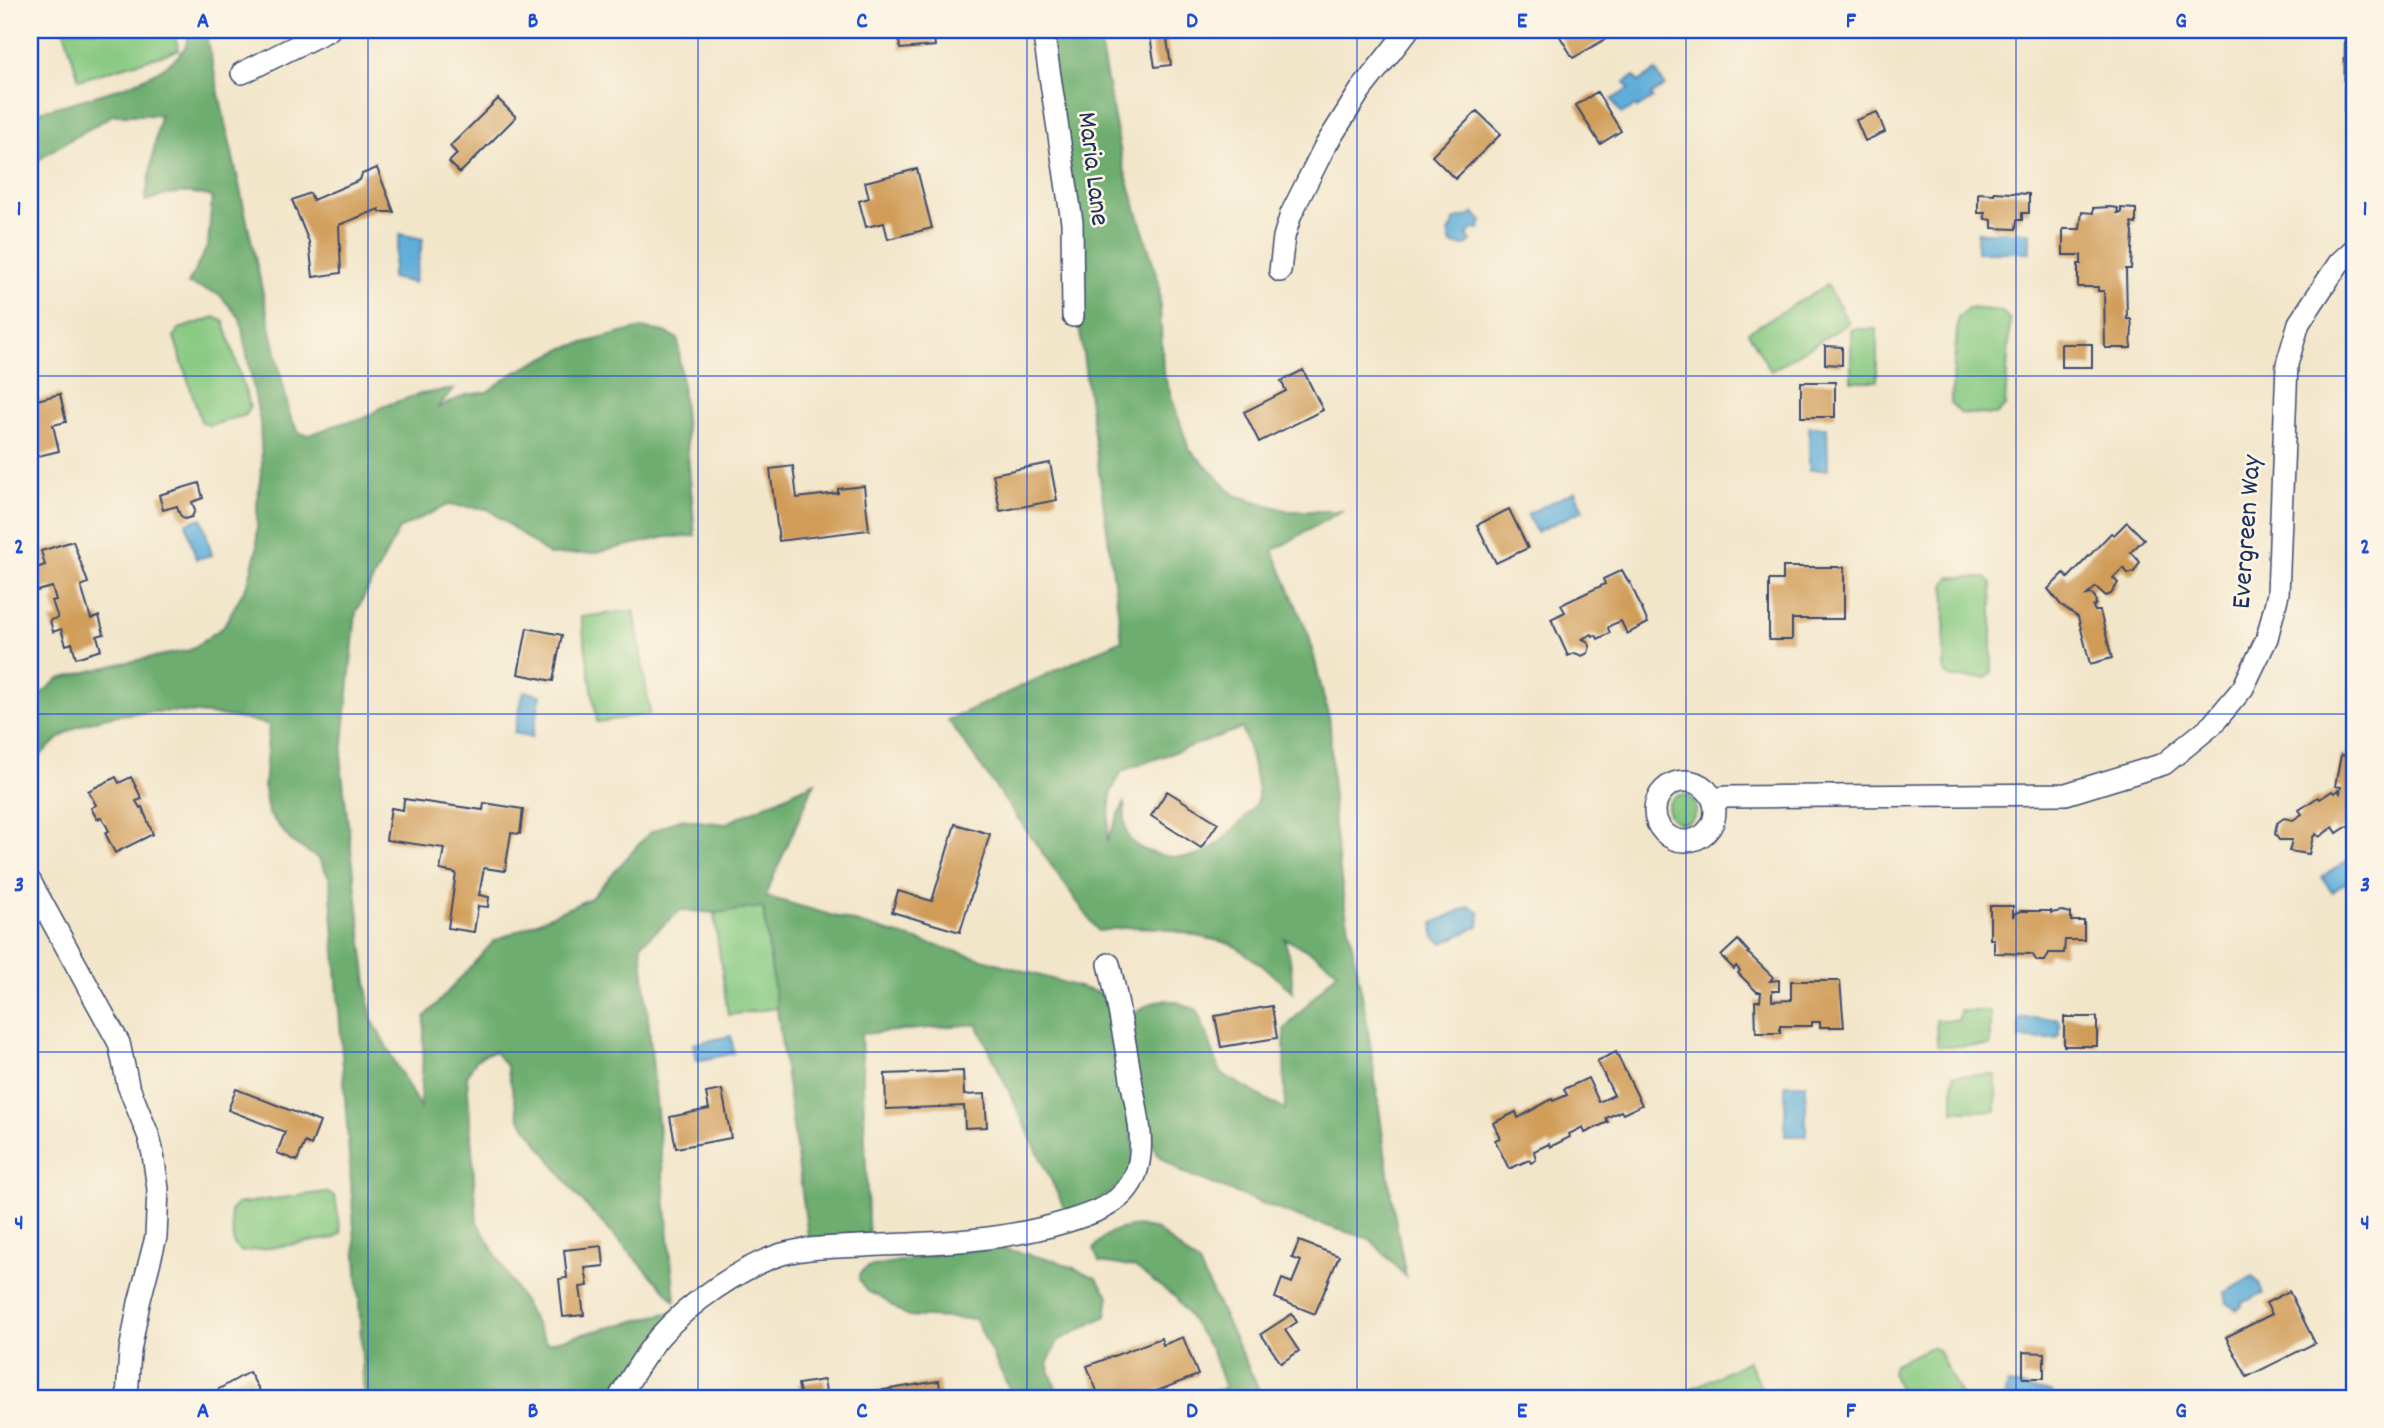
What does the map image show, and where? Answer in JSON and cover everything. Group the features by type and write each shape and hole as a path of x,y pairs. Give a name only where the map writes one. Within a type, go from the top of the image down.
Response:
{"street":[{"path":"242,73 330,30"},
{"name":"Maria Lane","path":"1043,30 1072,222 1073,316"},
{"path":"1280,271 1284,237 1291,214 1324,148 1360,91 1408,30"},
{"name":"Evergreen Way","path":"1713,799 2066,794 2164,764 2212,725 2243,688 2267,638 2278,593 2287,364 2299,323 2339,263 2354,249"},
{"path":"30,881 38,901 119,1044 128,1085 153,1154 158,1189 156,1237 137,1315 127,1379 127,1398"},
{"path":"619,1398 660,1336 691,1307 758,1263 784,1254 840,1247 964,1242 1030,1233 1096,1213 1118,1199 1136,1174 1140,1157 1140,1133 1109,964"}],"green space":[{"path":"64,30 173,30 179,50 79,80"},
{"path":"189,30 205,30 290,416 299,433 309,435 342,423 363,419 384,406 420,394 454,389 437,408 466,395 487,392 512,374 564,348 641,328 665,332 678,339 695,536 666,537 595,553 549,555 488,509 447,505 399,529 356,612 341,764 371,1018 420,1108 425,1017 494,941 591,898 649,833 679,819 725,824 815,782 765,896 1117,998 1136,1174 1070,1220 977,1024 861,1034 869,1246 810,1251 763,907 714,913 681,910 641,944 675,1301 578,1197 519,1117 507,1067 495,1052 477,1059 467,1076 477,1222 547,1343 691,1307 619,1398 364,1398 330,879 319,859 292,842 268,813 264,789 269,725 198,713 146,712 121,715 98,719 71,730 30,764 30,703 59,679 190,650 223,627 248,583 257,548 257,505 262,464 260,422 240,318 219,294 188,284 208,245 212,197 178,193 145,201 160,115 113,115 51,151 30,167 30,114 110,92 150,75 167,65 182,51 187,43"},
{"path":"1043,30 1105,30 1101,49 1123,165 1159,283 1163,372 1189,449 1235,495 1288,511 1341,511 1273,551 1309,636 1330,723 1334,825 1344,902 1367,1022 1391,1195 1406,1277 1370,1239 1303,1219 1182,1172 1157,1154 1149,1134 1129,1040 1136,1012 1166,1000 1197,1010 1221,1073 1285,1110 1284,1030 1338,971 1316,955 1284,938 1290,959 1293,992 1232,944 1162,928 1129,927 1098,931 948,720 1122,640 1073,281","holes":["1242,728 1255,774 1258,797 1243,820 1216,845 1202,854 1184,857 1162,855 1141,848 1128,836 1124,803 1107,841 1111,792 1122,771"]},
{"path":"1827,285 1849,323 1771,371 1748,332"},
{"path":"1968,308 2001,311 2010,320 2005,406 1996,415 1960,413 1951,403 1958,318"},
{"path":"215,317 224,322 250,407 246,415 209,426 201,421 174,337 179,329"},
{"path":"1851,329 1877,329 1877,381 1851,381"},
{"path":"1951,577 1986,578 1992,584 1992,672 1986,678 1951,678 1944,672 1945,583"},
{"path":"634,610 650,714 597,722 581,617"},
{"path":"1682,795 1692,799 1696,809 1692,819 1682,823 1672,819 1668,809 1672,799"},
{"path":"763,907 777,1008 728,1015 714,913"},
{"path":"1960,1011 1990,1011 1990,1046 1937,1046 1936,1020 1959,1020"},
{"path":"1953,1075 1996,1075 1996,1111 1953,1111"},
{"path":"326,1192 335,1197 341,1233 335,1238 242,1252 234,1245 230,1211 237,1204"},
{"path":"1137,1226 1157,1230 1199,1265 1263,1398 1196,1398 1225,1388 1211,1349 1176,1298 1134,1267 1099,1262 1094,1249 1112,1232"},
{"path":"1004,1249 1057,1261 1095,1277 1109,1296 1106,1316 1058,1341 1047,1364 1060,1398 1014,1398 975,1319 906,1316 867,1291 859,1280 859,1274 868,1267 953,1251"},
{"path":"1931,1347 1938,1350 1962,1398 1904,1398 1892,1373 1894,1364"},
{"path":"1748,1361 1766,1398 1673,1398"}],"water":[{"path":"1656,71 1665,86 1651,95 1653,98 1621,114 1612,99 1629,89 1625,82 1634,76 1638,82"},
{"path":"1474,213 1482,221 1479,229 1467,234 1471,242 1466,246 1451,244 1448,232 1453,227 1454,220"},
{"path":"1977,232 2030,232 2030,252 1977,252"},
{"path":"400,234 423,239 414,283 391,278"},
{"path":"1809,427 1827,427 1828,470 1809,470"},
{"path":"1575,491 1583,510 1536,532 1527,514"},
{"path":"202,518 212,555 196,559 186,523"},
{"path":"524,691 541,695 532,737 514,733"},
{"path":"2354,856 2354,877 2332,892 2322,877"},
{"path":"1470,906 1480,913 1479,926 1443,943 1434,937 1433,923"},
{"path":"2019,1018 2056,1018 2060,1022 2060,1035 2056,1039 2019,1039"},
{"path":"731,1036 734,1053 697,1061 693,1044"},
{"path":"1785,1084 1806,1084 1806,1136 1785,1136"},
{"path":"2253,1277 2259,1283 2263,1294 2241,1303 2242,1306 2236,1310 2227,1303 2225,1292"},
{"path":"2008,1384 2052,1393 2051,1398 2005,1398"}],"building":[{"path":"898,30 933,30 935,46 900,49"},
{"path":"1149,30 1225,31 1167,40 1171,65 1155,67"},
{"path":"1556,30 1621,30 1573,58"},
{"path":"2345,30 2354,30 2354,111 2344,111"},
{"path":"1597,92 1621,131 1600,144 1576,105"},
{"path":"498,99 516,117 460,173 449,162 457,154 450,146"},
{"path":"1477,111 1501,134 1455,179 1432,156"},
{"path":"1877,112 1885,132 1865,141 1856,120"},
{"path":"377,168 394,212 380,212 379,209 339,225 341,273 313,277 309,242 292,200 310,193 313,200 360,180 362,174"},
{"path":"917,169 932,228 888,239 884,223 866,227 859,201 869,198 865,182"},
{"path":"1978,193 2029,194 2029,213 2022,213 2022,220 2017,220 2016,229 1992,228 1992,220 1985,219 1985,213 1978,213"},
{"path":"2093,208 2118,208 2117,213 2121,213 2121,208 2136,209 2136,224 2131,223 2131,269 2126,269 2127,319 2131,319 2132,327 2131,348 2105,348 2104,291 2098,291 2098,287 2078,287 2078,264 2081,264 2081,255 2063,255 2063,229 2080,229 2082,212 2093,213"},
{"path":"2061,344 2092,344 2092,367 2061,367"},
{"path":"1825,346 1842,347 1842,365 1825,364"},
{"path":"1303,370 1323,410 1259,442 1244,412 1286,391 1281,381"},
{"path":"30,375 37,400 60,394 66,422 53,425 59,451 30,458"},
{"path":"1801,382 1835,382 1835,417 1801,417"},
{"path":"1050,463 1057,500 1000,511 993,474"},
{"path":"793,466 797,498 838,493 838,489 864,486 869,530 779,541 770,469"},
{"path":"199,483 203,498 192,502 195,510 192,517 185,519 180,515 177,506 163,510 159,495"},
{"path":"1509,509 1528,548 1496,563 1477,525"},
{"path":"2127,522 2144,539 2131,552 2140,562 2134,572 2129,574 2123,568 2113,578 2118,583 2111,594 2106,596 2096,587 2087,595 2092,594 2095,597 2096,604 2093,607 2095,611 2100,611 2112,658 2090,664 2078,617 2061,605 2048,589 2064,573 2068,578 2111,533 2114,535"},
{"path":"73,541 88,583 81,586 91,619 99,616 104,634 97,636 101,650 76,658 72,643 66,645 61,629 53,632 50,620 58,618 52,601 56,600 52,587 30,593 30,570 45,565 41,551"},
{"path":"1783,567 1844,567 1844,619 1792,619 1792,640 1769,640 1769,580 1783,580"},
{"path":"1622,570 1648,623 1627,634 1621,621 1611,625 1608,628 1610,633 1598,639 1592,634 1582,639 1590,646 1588,653 1568,656 1551,619 1565,612 1561,605 1605,584 1603,579"},
{"path":"527,628 562,635 553,681 518,674"},
{"path":"2341,755 2354,757 2354,822 2337,833 2333,827 2319,837 2316,834 2309,854 2289,851 2292,840 2279,840 2275,834 2277,823 2284,818 2293,820 2302,814 2299,810 2318,797 2320,799 2332,791 2334,793 2338,790 2340,793 2341,787 2335,786"},
{"path":"116,777 119,783 131,777 142,799 136,801 140,808 142,807 153,834 115,853 105,833 109,831 102,817 97,819 91,808 96,805 88,791"},
{"path":"1167,791 1218,823 1201,848 1151,816"},
{"path":"404,799 483,810 484,803 523,809 520,834 511,833 505,871 484,868 479,895 489,897 488,907 478,906 474,932 448,928 456,873 440,870 444,848 386,840 391,808 403,810"},
{"path":"955,824 990,834 960,932 892,912 898,891 932,901"},
{"path":"1990,906 2013,906 2013,917 2021,911 2071,913 2071,921 2084,921 2084,940 2065,940 2064,953 2049,953 2045,961 2037,961 2032,954 1994,953 1994,939 1990,939"},
{"path":"1738,940 1773,977 1770,981 1779,980 1779,991 1772,991 1772,1001 1791,1000 1791,981 1840,981 1844,1027 1820,1027 1820,1022 1812,1022 1812,1026 1780,1026 1780,1033 1756,1033 1755,1001 1760,1001 1761,992 1757,992 1738,973 1740,971 1736,966 1734,969 1721,956"},
{"path":"1272,1006 1277,1038 1221,1047 1215,1016"},
{"path":"2064,1017 2097,1017 2097,1046 2064,1046"},
{"path":"1616,1052 1642,1105 1606,1118 1608,1122 1585,1133 1583,1127 1550,1147 1549,1144 1534,1151 1536,1160 1531,1163 1529,1160 1509,1169 1495,1140 1500,1138 1493,1123 1516,1112 1518,1118 1552,1099 1553,1101 1567,1095 1564,1089 1588,1078 1599,1102 1614,1095 1597,1061"},
{"path":"963,1071 964,1095 985,1094 987,1127 965,1128 964,1106 886,1109 885,1074"},
{"path":"236,1089 320,1122 311,1145 305,1142 297,1161 277,1153 285,1132 228,1110"},
{"path":"722,1090 731,1138 676,1148 670,1117 709,1109 706,1093"},
{"path":"1299,1241 1339,1256 1315,1314 1275,1298 1282,1279 1292,1283 1301,1261 1292,1258"},
{"path":"602,1246 604,1266 585,1268 588,1286 580,1287 584,1315 563,1317 559,1279 567,1278 564,1250"},
{"path":"2289,1291 2315,1343 2247,1377 2226,1337 2272,1314 2266,1303"},
{"path":"1292,1314 1297,1322 1285,1330 1299,1351 1281,1363 1261,1334"},
{"path":"1183,1337 1198,1375 1139,1398 1113,1398 1110,1392 1099,1396 1087,1366 1161,1338 1163,1345"},
{"path":"2023,1352 2044,1353 2044,1378 2023,1378"},
{"path":"249,1372 264,1398 213,1398 210,1394"},
{"path":"824,1380 827,1398 801,1398 798,1384"},
{"path":"939,1381 941,1398 841,1398 841,1397"},
{"path":"1381,1395 1409,1395 1409,1398 1381,1398"}]}
